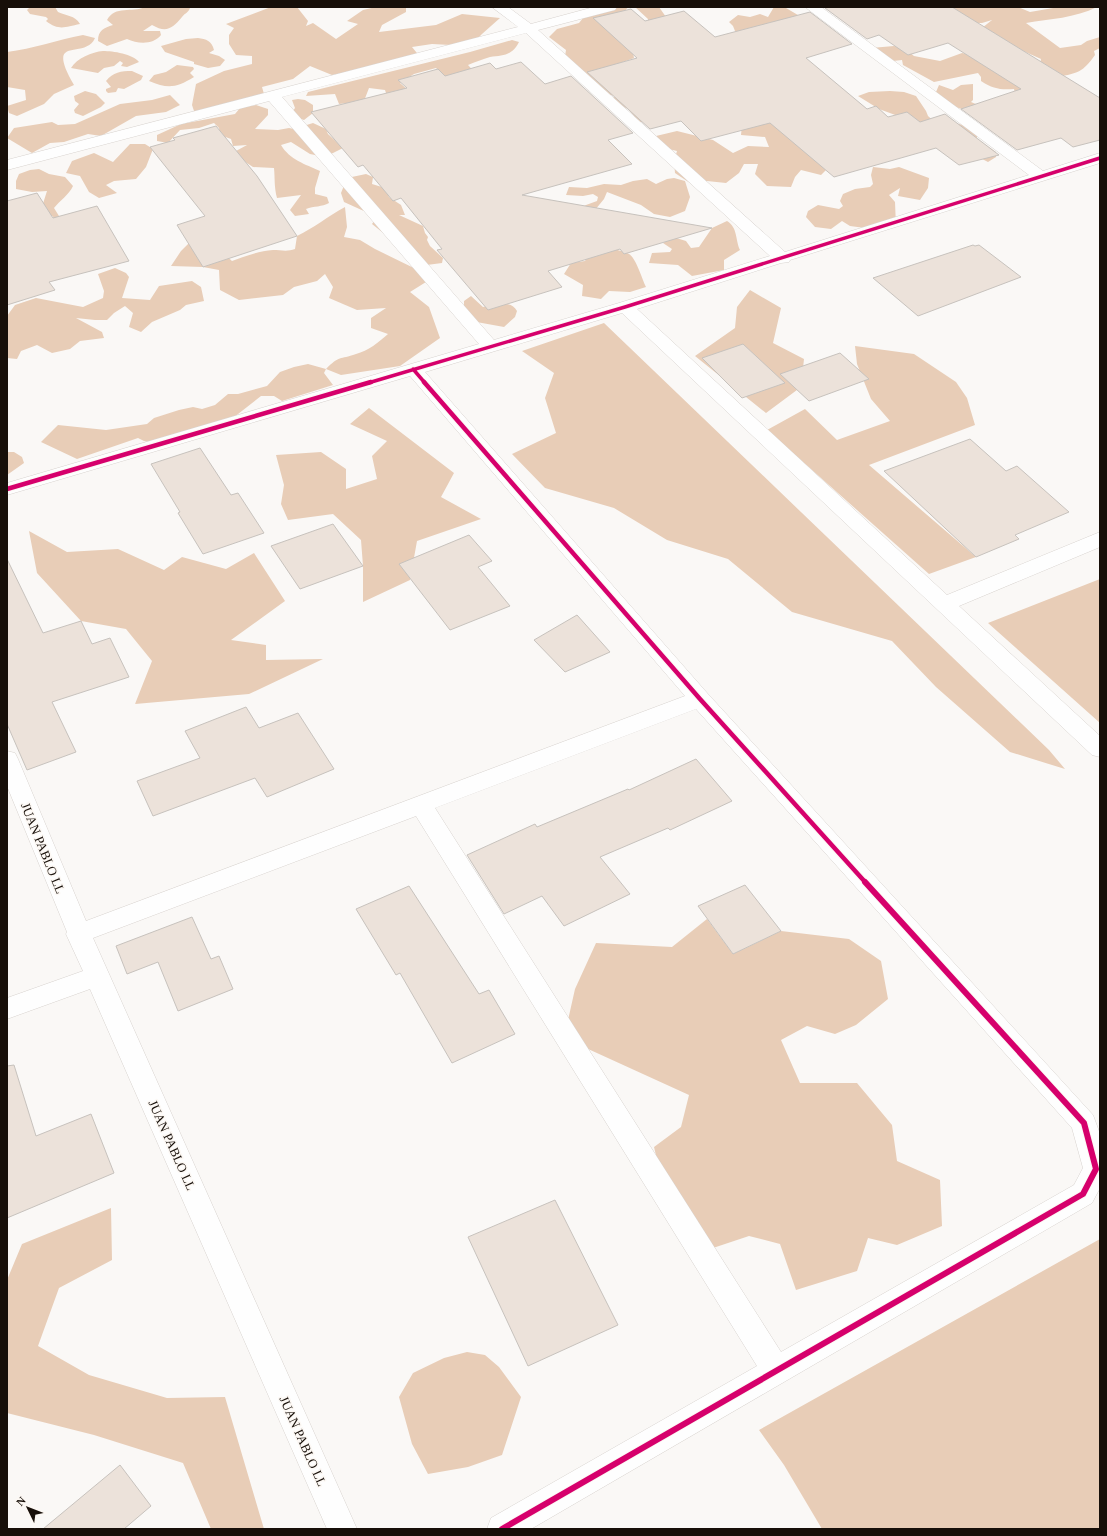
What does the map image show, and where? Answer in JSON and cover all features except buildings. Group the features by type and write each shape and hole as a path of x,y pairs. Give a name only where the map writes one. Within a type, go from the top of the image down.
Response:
{"street":[{"path":"499,7 528,28 782,259"},
{"path":"7,165 610,7"},
{"path":"812,7 1041,177"},
{"path":"273,96 491,347"},
{"path":"7,489 625,307 1100,158"},
{"path":"625,307 1100,749"},
{"path":"413,369 700,699 1084,1123 1096,1169 1083,1194 502,1529"},
{"path":"945,604 1100,539"},
{"path":"78,934 700,699"},
{"name":"JUAN PABLO LL","path":"7,759 96,976 342,1529"},
{"path":"421,804 776,1370"},
{"path":"7,1009 96,976"}],"shaded area":[{"path":"30,7 55,7 58,12 73,17 80,24 66,27 55,26 46,21 48,19 46,17 30,14 27,10"},
{"path":"145,7 190,8 172,27 161,29 152,25 143,31 160,31 161,35 154,41 140,43 127,39 107,46 98,41 100,32 113,25 107,20 114,12"},
{"path":"271,7 297,7 308,21 306,26 313,23 336,39 358,24 347,21 363,10 376,7 406,7 406,12 382,25 379,32 436,25 462,14 500,18 470,46 432,44 412,47 421,58 332,75 310,66 293,79 262,87 264,94 195,114 192,105 196,84 224,71 252,64 252,56 236,55 229,44 229,35 234,28 226,24"},
{"path":"605,7 628,7 625,11 634,58 620,63 616,70 652,121 633,123 634,116 628,109 610,100 616,96 589,91 564,62 566,50 549,37 557,29 579,23 588,12"},
{"path":"635,7 659,7 666,17 648,23 648,19"},
{"path":"774,7 786,8 803,18 777,27 771,22 742,33 735,31 729,22 738,15 750,17 760,14 768,17"},
{"path":"949,7 1018,7 1030,12 1059,7 1097,7 1080,14 1026,23 1060,48 1081,45 1087,41 1100,37 1100,48 1094,51 1095,55 1080,71 1058,77 1040,65 1041,59 1008,44 982,28 992,20 982,23 961,23"},
{"path":"83,35 95,38 90,44 83,48 65,53 63,59 74,85 54,94 44,104 17,116 9,113 7,106 26,100 25,90 7,87 7,52 26,49"},
{"path":"198,38 206,40 212,44 214,50 209,53 219,56 225,60 220,66 208,68 194,64 194,62 165,52 161,46 186,39"},
{"path":"512,40 519,42 513,50 507,54 490,57 468,65 479,77 476,107 436,68 414,74 400,83 408,90 387,96 385,90 369,88 364,101 339,104 335,94 306,96 308,92 470,52"},
{"path":"894,46 905,49 914,56 940,61 962,53 971,55 1029,85 1015,93 1014,89 997,88 985,84 981,81 981,77 978,73 934,82 903,65 902,60 884,62 871,48"},
{"path":"103,51 117,52 128,55 139,62 127,67 121,66 123,63 120,61 114,66 104,68 98,73 71,68 77,61 85,56"},
{"path":"177,65 193,67 194,69 190,73 194,77 172,86 149,81 154,75 166,72"},
{"path":"132,71 143,76 141,80 124,89 118,88 116,92 108,93 106,91 106,89 111,87 106,81 111,76 121,72"},
{"path":"973,84 973,100 971,102 983,107 970,112 933,99 939,85 953,90 961,85"},
{"path":"85,91 96,94 105,103 101,107 83,116 75,113 74,110 79,104 75,101 74,96"},
{"path":"869,92 904,92 916,96 928,116 938,125 954,123 967,127 977,134 977,139 996,152 996,157 988,162 898,116 879,109 858,96"},
{"path":"170,95 180,105 166,112 136,116 101,136 88,134 64,142 50,143 32,153 7,138 14,128 52,122 58,125 75,124 120,104 152,100"},
{"path":"292,100 305,100 313,105 313,113 304,120 290,115 295,108"},
{"path":"256,105 268,109 268,115 255,129 294,129 313,123 326,129 328,134 343,148 325,157 310,154 291,142 281,145 293,158 320,171 315,188 315,194 327,197 329,203 306,209 309,214 295,216 290,210 301,195 277,198 274,168 253,167 239,158 236,151 247,145 233,146 231,139 220,135 219,128 214,123 199,128 180,130 168,143 157,141 157,135 181,124 235,114 240,108"},
{"path":"777,110 826,170 821,175 801,170 795,177 791,187 767,186 755,174 758,164 744,164 739,173 726,183 707,181 693,185 675,173 674,161 677,151 656,146 656,136 677,131 713,140 733,153 748,146 769,147 765,137 741,135 742,125"},
{"path":"130,144 145,144 153,149 146,167 136,179 114,181 106,185 117,193 99,198 89,192 80,176 66,173 72,161 94,153 113,162"},
{"path":"873,167 890,169 899,167 929,178 928,188 920,200 898,196 900,188 889,195 895,202 896,226 880,230 850,226 842,221 831,229 815,227 806,217 808,211 818,205 839,209 843,206 840,201 843,194 855,189 870,187 873,184 871,175"},
{"path":"39,169 49,174 65,177 73,186 54,208 59,216 54,224 53,216 32,223 40,213 47,191 32,192 16,189 16,181 19,174 30,170"},
{"path":"366,174 373,177 372,184 385,188 389,197 401,205 405,215 399,215 423,226 430,246 443,258 442,263 419,266 372,224 377,217 344,202 341,193 347,178"},
{"path":"674,178 685,181 690,197 685,211 670,217 654,214 641,205 607,192 604,199 595,210 568,215 597,201 598,197 593,194 583,196 566,195 569,187 587,188 604,184 621,185 647,179 656,184 667,179"},
{"path":"345,207 347,227 344,237 360,240 424,273 426,282 410,292 429,307 440,338 400,366 341,375 326,369 340,358 360,353 369,348 388,334 371,328 371,318 386,308 357,310 329,298 333,287 325,274 317,281 294,287 283,295 239,300 220,290 219,270 203,267 171,266 181,251 190,242 219,249 232,261 263,251 292,250 295,249 297,236"},
{"path":"727,221 735,230 740,250 724,260 724,270 692,276 678,265 649,263 652,253 670,252 672,249 663,243 673,237 686,241 691,248 699,247 712,228"},
{"path":"611,248 632,256 646,287 630,292 609,291 601,299 582,296 583,285 564,274 571,263 585,261 588,255"},
{"path":"115,268 126,273 129,277 122,298 150,300 159,286 192,281 201,287 204,301 186,305 180,310 152,322 141,332 129,327 133,313 125,306 114,313 107,320 76,318 102,332 104,338 80,341 70,349 52,353 37,345 21,351 17,359 7,358 7,316 15,305 36,298 83,307 103,298 104,291 98,274"},
{"path":"750,290 781,308 773,343 804,359 801,387 766,413 695,356 735,328 737,307"},
{"path":"471,296 483,307 497,304 511,305 517,311 515,317 504,327 471,321 464,314 464,301"},
{"path":"604,323 1049,750 1065,769 1010,752 936,687 892,641 792,612 728,559 667,540 614,508 545,488 512,454 556,433 545,398 554,373 522,351"},
{"path":"855,346 914,354 956,382 967,398 975,425 869,465 976,557 929,574 767,430 805,409 837,440 890,421 871,399 857,364"},
{"path":"308,364 326,369 324,373 333,385 282,401 274,396 261,396 215,432 164,445 144,441 138,438 77,459 41,442 58,425 106,430 147,424 154,418 179,410 193,407 202,409 215,405 228,394 238,394 267,386 280,372 294,367"},
{"path":"369,408 454,473 441,497 481,519 417,541 410,580 363,602 361,540 333,514 288,520 281,504 284,485 276,455 321,452 346,469 346,489 377,479 372,456 387,441 350,424"},
{"path":"7,452 14,452 22,457 24,463 7,475"},
{"path":"29,531 67,552 118,549 164,570 182,557 226,569 254,553 285,601 231,640 266,645 266,660 323,659 249,694 135,704 152,661 126,629 81,621 37,573"},
{"path":"1100,579 1100,723 988,623"},
{"path":"707,919 733,954 781,931 849,939 881,961 888,999 856,1025 835,1034 807,1026 781,1040 800,1083 857,1083 892,1125 897,1161 940,1180 942,1226 897,1245 868,1238 857,1271 796,1290 780,1244 749,1236 713,1248 669,1209 654,1147 681,1127 689,1095 564,1038 575,989 596,943 672,947"},
{"path":"111,1208 112,1260 59,1288 38,1346 89,1375 167,1398 225,1397 264,1529 211,1529 183,1463 94,1435 7,1413 7,1280 22,1244"},
{"path":"1100,1239 1100,1529 822,1529 784,1465 759,1430"},
{"path":"467,1352 485,1355 499,1367 521,1397 502,1455 468,1467 428,1474 412,1444 399,1397 413,1373 444,1358"}],"cycle path":[{"path":"7,489 625,307 1100,158"},
{"path":"413,369 700,699 1084,1123 1096,1169 1083,1194 502,1529"}]}
